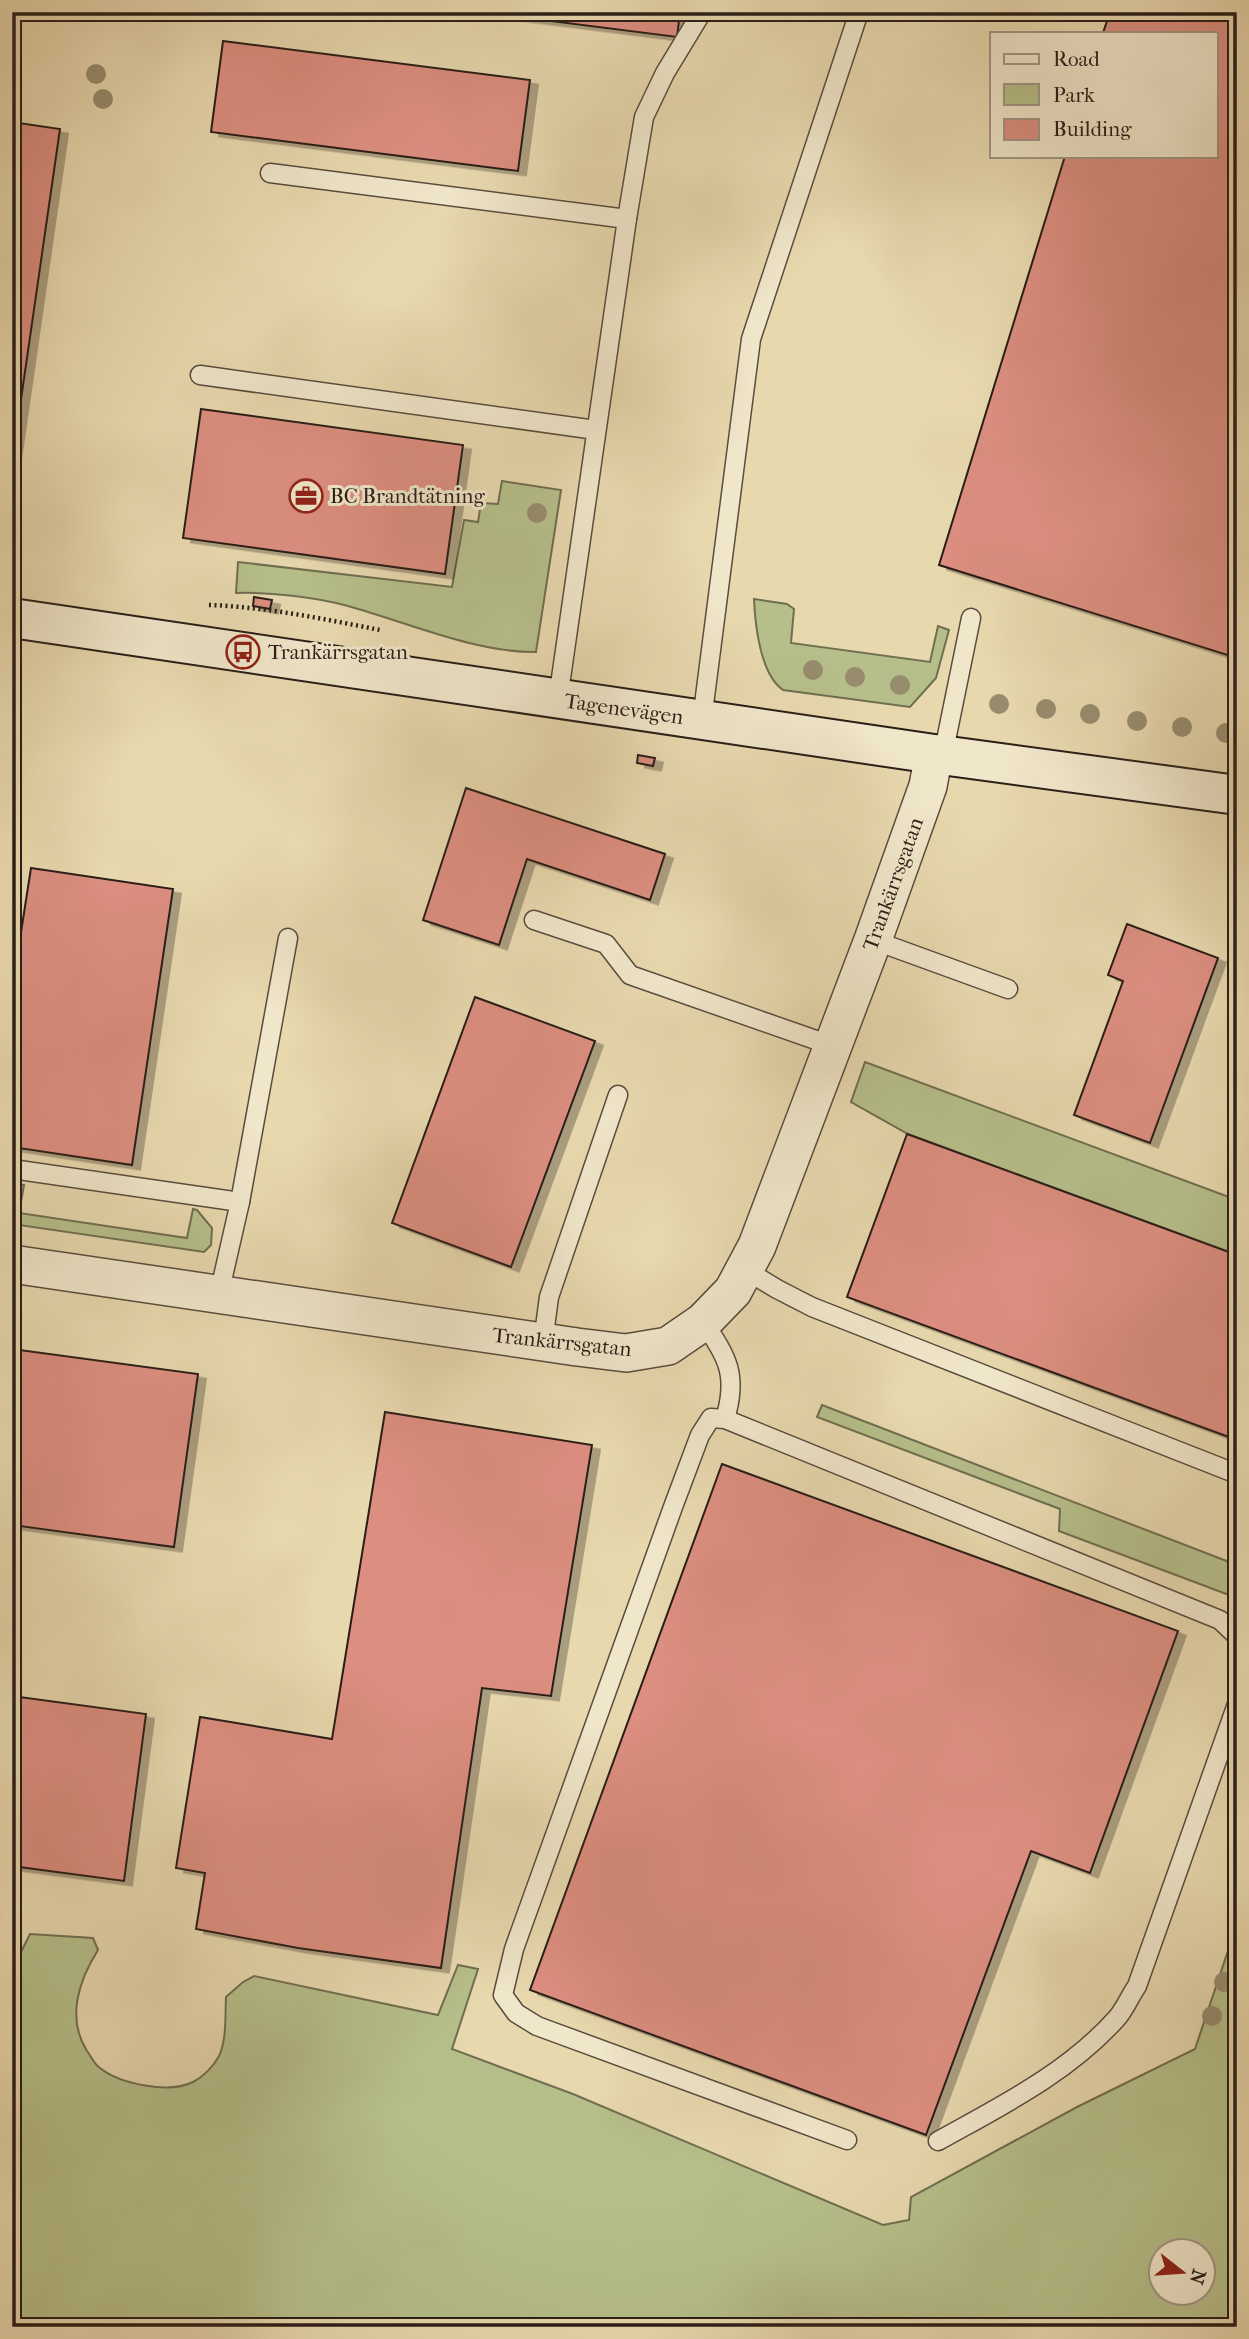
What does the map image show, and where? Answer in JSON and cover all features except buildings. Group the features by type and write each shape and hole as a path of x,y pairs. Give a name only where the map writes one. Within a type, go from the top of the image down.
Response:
{"street":[{"name":"Tagenevägen","path":"12,618 938,755 1237,795"},
{"name":"Trankärrsgatan","path":"12,1264 626,1353 668,1346 703,1322 733,1290 757,1246 873,940 938,755"}],"lane":[{"path":"558,699 644,117 665,73 702,12"},
{"path":"702,720 751,339 859,12"},
{"path":"270,173 627,219"},
{"path":"200,374 596,430"},
{"path":"938,755 971,618"},
{"path":"534,920 606,944 630,975 832,1046"},
{"path":"219,1294 240,1202 288,938"},
{"path":"873,940 1008,989"},
{"path":"542,1342 549,1297 618,1095"},
{"path":"12,1169 240,1202"},
{"path":"744,1269 812,1307 1237,1474"},
{"path":"703,1322 722,1348 730,1371 733,1395 725,1419"},
{"path":"847,2140 537,2026 516,2013 503,1996 514,1949 700,1435 711,1418 725,1419 1220,1620 1237,1636"},
{"path":"938,2141 1037,2085 1087,2046 1118,2017 1137,1986 1237,1704"}],"green space":[{"path":"502,481 561,490 536,652 513,651 465,642 321,600 278,594 236,593 238,562 452,587 464,520 478,522 481,503 498,504"},
{"path":"754,599 787,604 794,609 791,643 930,662 938,626 949,630 936,678 910,707 783,690 775,683 764,661"},
{"path":"865,1062 1237,1200 1237,1255 908,1134 851,1102"},
{"path":"12,1183 24,1185 19,1213 187,1238 193,1209 197,1210 212,1228 211,1245 204,1252 12,1224"},
{"path":"822,1405 1237,1565 1237,1598 1059,1531 1060,1509 817,1417"},
{"path":"1237,1924 1237,2327 12,2327 12,1959 17,1960 30,1934 93,1938 98,1950 85,1974 76,2012 81,2038 100,2068 120,2079 145,2086 183,2086 201,2077 211,2067 219,2056 223,2042 226,1997 254,1976 438,2015 458,1965 478,1969 452,2049 573,2094 883,2225 909,2220 911,2197 1077,2107 1195,2049"}],"place":[{"name":"BC Brandtätning","path":"306,496"},
{"name":"Trankärrsgatan","path":"243,652"}]}
